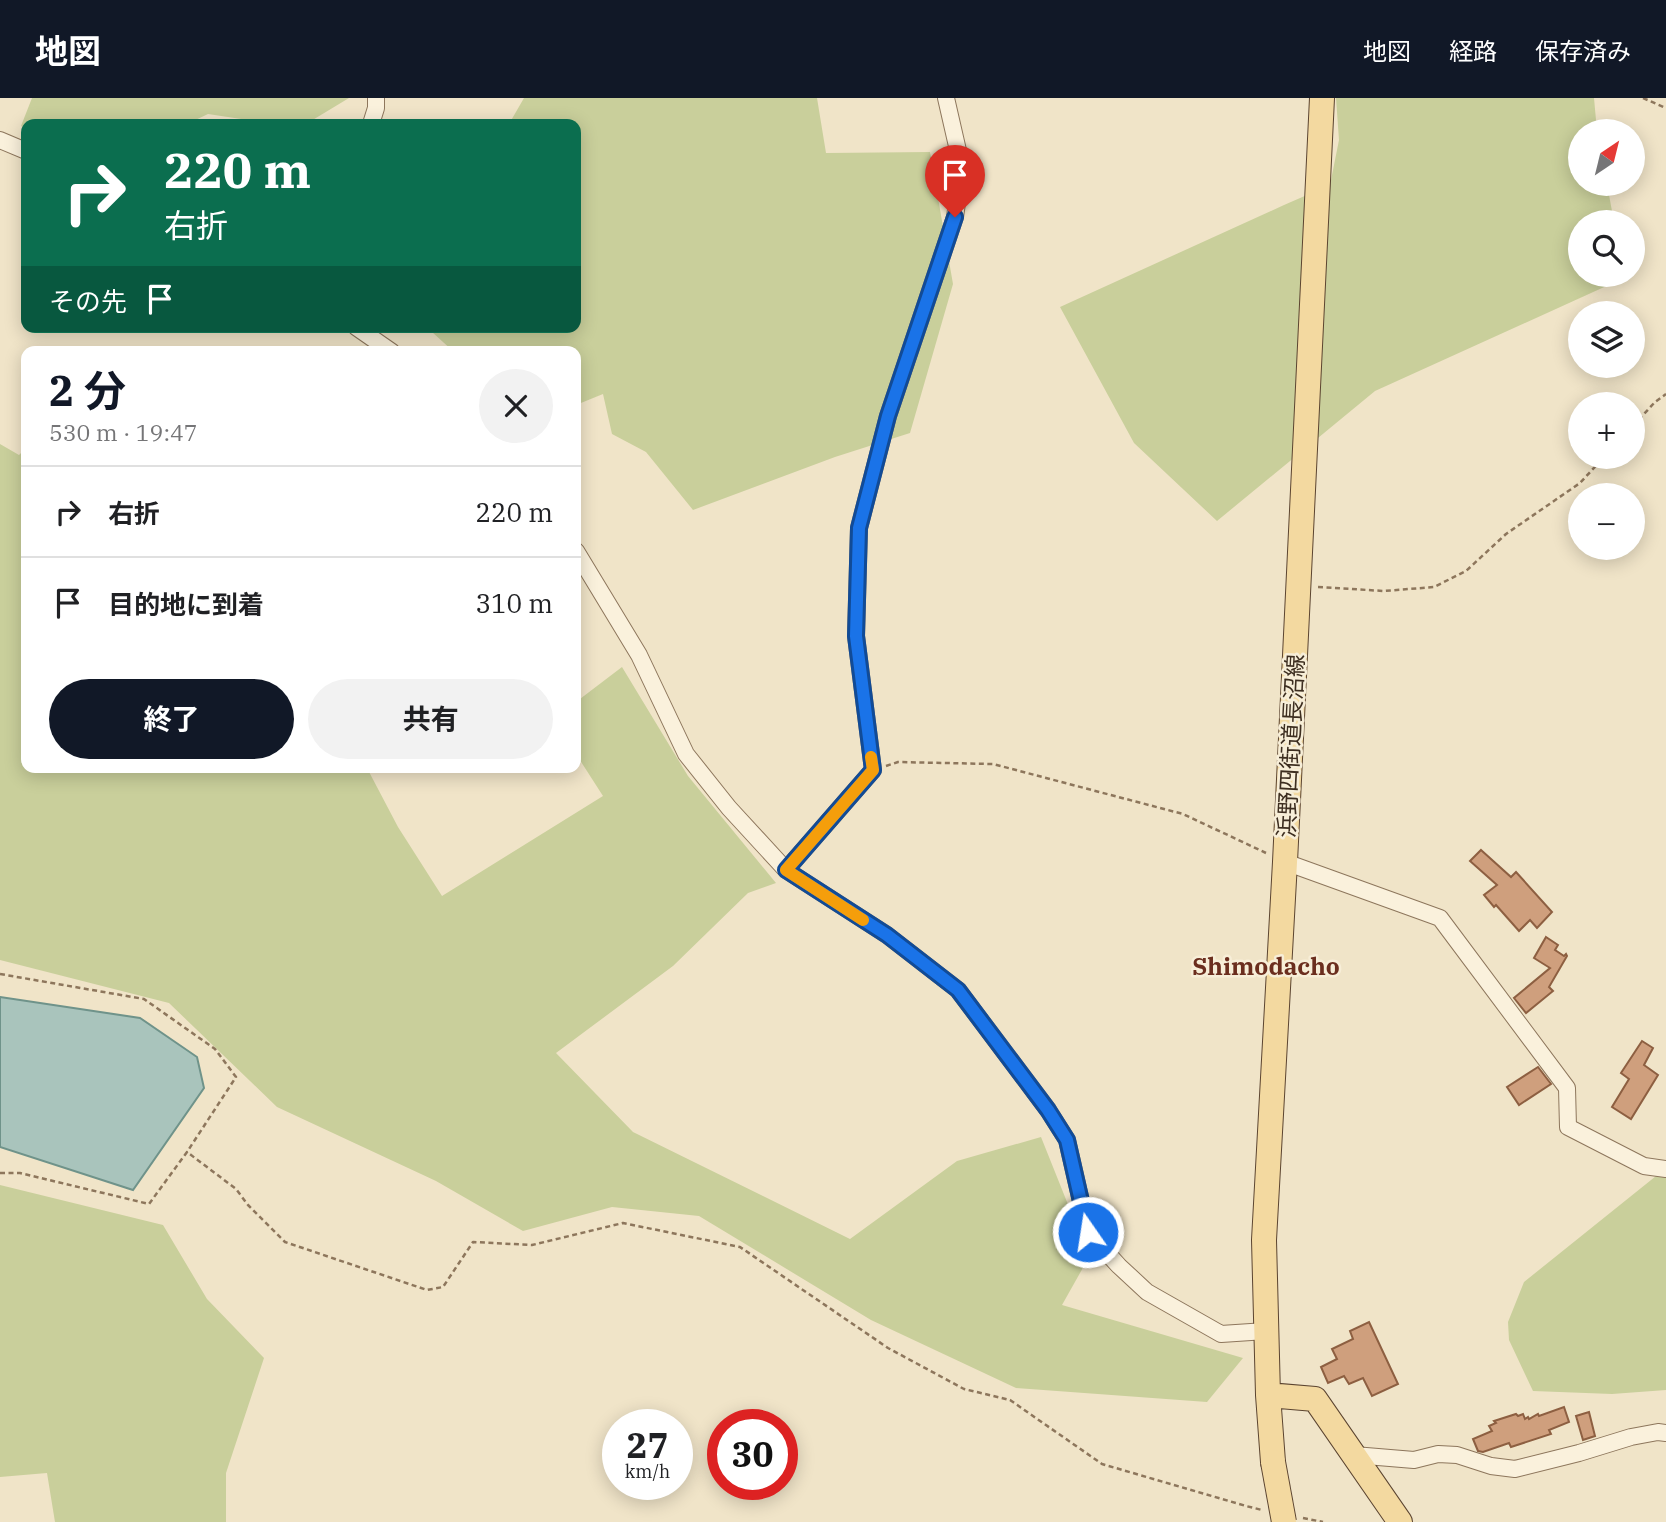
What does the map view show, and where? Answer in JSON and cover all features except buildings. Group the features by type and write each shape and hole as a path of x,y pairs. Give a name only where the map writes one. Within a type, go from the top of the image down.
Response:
{"main road":[{"name":"浜野四街道長沼線","path":"1285,1517 1273,1461 1268,1395 1264,1240 1322,98"},
{"path":"1268,1395 1315,1399 1400,1522"}],"street":[{"path":"373,119 376,98"},
{"path":"786,870 873,770 856,636 859,528 888,416 955,217 962,168 946,98"},
{"path":"0,140 21,149"},
{"path":"365,333 383,346"},
{"path":"581,559 639,655 686,754 729,808 786,870 887,935 958,990 1048,1110 1067,1140 1088,1232 1147,1292 1221,1334 1266,1331"},
{"path":"1285,862 1440,918 1567,1088 1568,1126 1644,1166 1666,1169"},
{"path":"1354,1455 1415,1460 1438,1454 1457,1455 1491,1466 1515,1469 1631,1437 1666,1433"}],"path":[{"path":"1643,98 1666,108"},
{"path":"1645,413 1666,394"},
{"path":"1298,585 1384,591 1434,587 1466,571 1506,534 1580,483 1593,469"},
{"path":"873,770 898,762 993,764 1183,814 1285,862"},
{"path":"0,974 144,999 215,1049 236,1077 149,1205 20,1173 0,1173"},
{"path":"187,1152 236,1189 285,1242 427,1290 443,1287 472,1242 532,1245 623,1223 740,1247 888,1348 964,1389 1010,1400 1102,1464 1285,1517 1324,1522"}],"green space":[{"path":"32,98 349,98 314,119 241,119 208,114 198,119 24,119"},
{"path":"524,98 817,98 826,153 930,152 953,284 910,433 835,457 693,510 646,452 612,434 603,394 581,403 581,346 447,346 433,333 581,333 581,119 512,119"},
{"path":"1336,98 1594,98 1596,119 1568,119 1568,196 1609,196 1612,210 1568,210 1568,287 1604,287 1568,301 1568,303 1375,391 1217,521 1134,443 1060,307 1330,185 1339,140"},
{"path":"0,444 19,455 21,453 21,773 370,773 398,827 442,896 603,796 581,762 581,698 622,667 688,776 776,883 748,893 673,966 556,1053 633,1132 850,1239 957,1161 1041,1137 1089,1257 1062,1305 1243,1358 1207,1402 1016,1388 871,1320 699,1216 612,1207 523,1231 436,1181 277,1107 169,1003 0,960"},
{"path":"1666,1168 1666,1390 1612,1394 1533,1391 1509,1340 1508,1322 1524,1282"},
{"path":"0,1185 163,1225 207,1299 264,1358 226,1473 226,1522 55,1522 47,1473 0,1477"}],"water":[{"path":"0,997 140,1018 197,1057 204,1088 133,1190 0,1147"}],"slow traffic":[{"path":"863,920 786,870 873,770 871,757"}],"district":[{"name":"Shimodacho","path":"1266,967"}],"route":[{"path":"955,217 888,416 859,528 856,636 873,770 786,870 887,935 958,990 1048,1110 1067,1140 1088,1232"}]}
